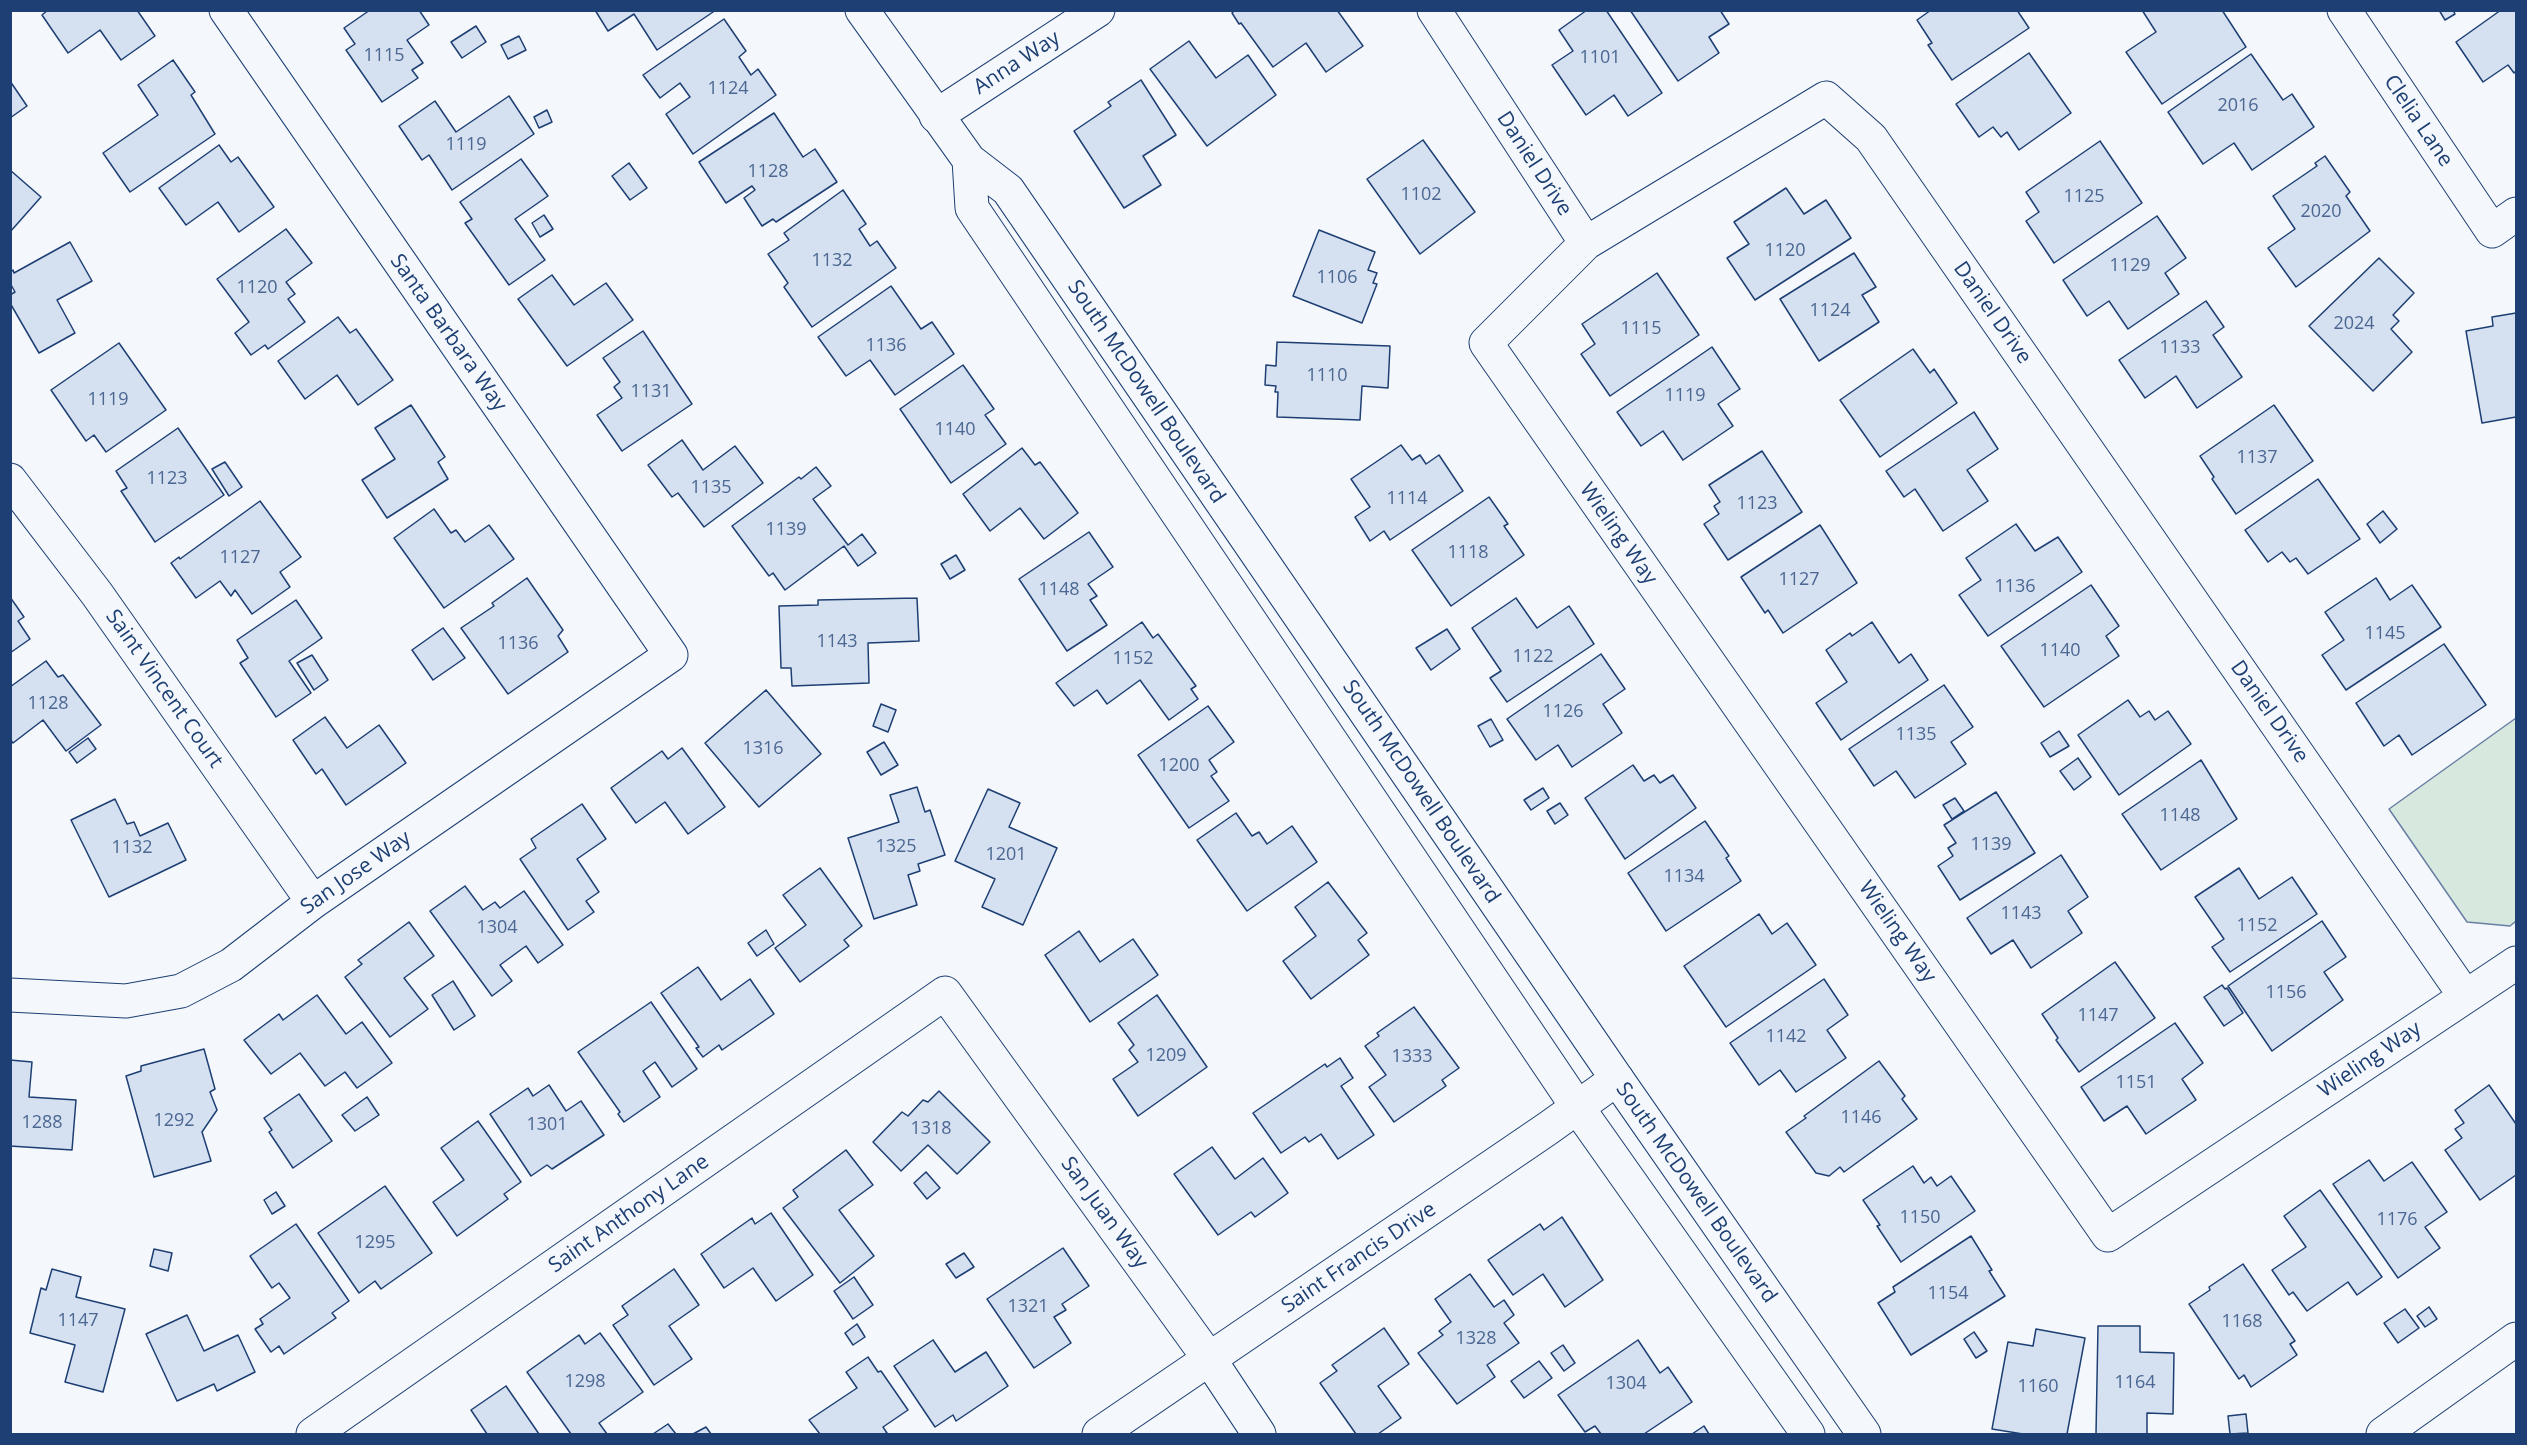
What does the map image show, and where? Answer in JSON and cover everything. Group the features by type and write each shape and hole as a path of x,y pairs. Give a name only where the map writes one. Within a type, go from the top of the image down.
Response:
{"street":[{"name":"Santa Barbara Way","path":"226,10 671,655"},
{"name":"South McDowell Boulevard","path":"862,10 969,160 1008,190 1617,1079 1864,1434"},
{"name":"Anna Way","path":"936,116 1098,10"},
{"name":"Daniel Drive","path":"1434,10 1586,243 1826,98 1871,138 2465,996"},
{"name":"Clelia Lane","path":"2344,10 2504,222"},
{"name":"South McDowell Boulevard","path":"969,160 972,208 1578,1108 1808,1434"},
{"name":"Wieling Way","path":"1586,243 1486,343 2108,1235 2517,963"},
{"name":"Saint Vincent Court","path":"10,480 97,594 313,902"},
{"name":"San Jose Way","path":"10,994 126,1001 182,991 231,965 313,902 671,655"},
{"name":"San Juan Way","path":"945,993 1210,1360 1259,1434"},
{"name":"Saint Anthony Lane","path":"313,1434 945,993"},
{"name":"Saint Francis Drive","path":"1099,1434 1578,1108 1617,1079"},
{"path":"2383,1434 2517,1339"}],"shaded area":[{"path":"2516,718 2516,921 2510,926 2467,922 2389,809"}],"building":[{"path":"48,10 137,10 155,36 121,60 100,30 68,53 42,15"},
{"path":"370,10 419,10 429,25 407,40 423,63 412,70 418,78 382,102 346,50 355,44 344,28"},
{"path":"595,10 716,10 657,50 634,14 608,31"},
{"path":"1235,10 1337,10 1363,46 1326,72 1306,43 1273,67 1241,23 1239,24 1232,13"},
{"path":"1587,10 1606,10 1662,93 1628,116 1614,95 1586,115 1552,65 1573,51 1559,30"},
{"path":"1630,10 1720,10 1729,24 1709,37 1719,53 1678,81"},
{"path":"1931,10 2017,10 2029,28 1952,80 1928,45 1932,43 1917,20"},
{"path":"2142,10 2222,10 2246,47 2162,104 2126,52 2156,32"},
{"path":"2439,10 2453,10 2455,14 2445,20"},
{"path":"2501,10 2516,10 2516,71 2514,73 2508,65 2483,82 2456,42"},
{"path":"724,19 746,51 739,57 751,75 758,69 776,95 693,154 666,114 690,97 680,83 660,98 643,75"},
{"path":"476,26 486,42 462,58 451,42"},
{"path":"519,36 526,50 508,59 501,45"},
{"path":"1189,41 1216,78 1248,55 1276,95 1207,146 1150,69"},
{"path":"2029,53 2071,113 2019,150 2007,132 2001,137 1993,127 1979,137 1956,104"},
{"path":"2251,54 2283,100 2292,94 2314,127 2252,170 2234,143 2203,164 2168,112"},
{"path":"173,60 195,92 191,95 215,134 130,192 103,153 158,115 138,85"},
{"path":"1141,80 1176,135 1143,156 1161,185 1124,208 1074,131 1111,106 1108,102"},
{"path":"10,81 27,106 10,118"},
{"path":"509,96 534,134 452,190 429,155 422,160 399,126 435,101 456,132"},
{"path":"547,110 552,122 539,128 534,117"},
{"path":"774,113 803,157 815,149 837,182 776,222 773,219 762,226 744,198 755,190 752,186 726,203 699,162"},
{"path":"1423,140 1475,212 1420,254 1367,179"},
{"path":"2100,141 2142,203 2054,263 2026,221 2039,212 2026,192"},
{"path":"219,145 231,162 238,157 274,207 239,232 218,202 186,225 159,188"},
{"path":"2325,156 2350,192 2346,196 2370,231 2296,287 2268,248 2295,229 2273,196 2317,166 2315,163"},
{"path":"521,159 548,196 515,219 545,260 509,285 465,223 472,219 460,202"},
{"path":"629,163 647,188 630,200 612,176"},
{"path":"10,170 41,197 10,232"},
{"path":"1786,188 1804,214 1826,200 1851,238 1755,300 1727,258 1749,244 1734,222"},
{"path":"843,190 866,224 859,229 870,246 877,241 896,268 812,327 784,287 788,283 768,254 789,240 784,233"},
{"path":"544,215 553,229 540,237 532,223"},
{"path":"2157,216 2186,258 2165,273 2179,294 2128,329 2109,301 2087,316 2063,280"},
{"path":"286,229 312,263 286,282 295,294 288,299 305,322 268,349 265,345 251,355 235,333 249,322 217,279"},
{"path":"1319,230 1375,252 1368,270 1377,273 1373,283 1377,284 1362,323 1293,296"},
{"path":"70,242 92,281 57,300 75,333 39,353 10,303 10,295 15,292 10,283 10,272 13,270 14,273"},
{"path":"1854,253 1876,287 1862,295 1879,322 1819,361 1780,299"},
{"path":"2379,258 2414,293 2393,315 2399,321 2391,329 2412,352 2373,391 2309,326"},
{"path":"1657,273 1699,335 1610,396 1581,354 1595,344 1582,324"},
{"path":"552,275 574,305 606,283 633,320 567,366 518,299"},
{"path":"891,286 921,329 932,322 954,354 895,395 870,360 846,376 818,337"},
{"path":"2206,301 2224,327 2213,335 2242,377 2197,408 2176,376 2145,398 2119,360"},
{"path":"2516,313 2516,417 2482,423 2466,331 2493,326 2492,317"},
{"path":"338,317 350,333 356,329 393,380 358,405 337,375 305,399 278,361"},
{"path":"643,331 692,404 622,451 597,415 622,398 614,387 620,382 603,358"},
{"path":"1277,342 1390,346 1388,388 1362,386 1360,420 1277,417 1278,392 1275,392 1276,386 1265,385 1266,365 1276,366"},
{"path":"119,343 166,410 106,452 94,435 86,441 51,390"},
{"path":"1712,347 1740,389 1718,404 1733,426 1683,460 1663,431 1641,446 1617,412"},
{"path":"1913,349 1930,373 1934,369 1957,403 1880,457 1840,400"},
{"path":"963,365 994,409 985,415 1006,444 951,483 900,409"},
{"path":"411,405 445,457 438,462 448,479 387,518 362,480 395,459 375,428"},
{"path":"2274,405 2313,461 2236,514 2212,479 2214,477 2200,456"},
{"path":"1974,412 1998,449 1967,470 1988,501 1943,531 1915,489 1904,497 1886,471"},
{"path":"178,428 224,495 155,542 121,491 127,488 116,471"},
{"path":"682,440 703,470 735,446 763,483 704,527 678,493 672,497 648,465"},
{"path":"1401,445 1412,460 1420,455 1426,464 1439,455 1463,491 1390,540 1384,531 1370,541 1355,517 1370,507 1351,479"},
{"path":"1022,448 1035,465 1040,462 1078,513 1044,539 1020,508 990,531 963,494"},
{"path":"1762,451 1802,512 1728,560 1704,524 1719,514 1714,506 1720,502 1709,485"},
{"path":"225,462 242,487 229,496 212,469"},
{"path":"816,467 831,486 813,499 848,545 862,534 876,553 858,566 844,546 785,590 773,573 769,576 732,526"},
{"path":"2318,479 2360,539 2308,574 2296,558 2290,562 2282,552 2268,562 2245,530"},
{"path":"1489,497 1508,524 1504,526 1524,555 1451,606 1412,550"},
{"path":"260,501 301,557 280,572 290,587 252,614 235,590 231,596 220,581 196,598 171,563 179,557 180,559"},
{"path":"434,509 451,533 456,530 465,542 489,525 514,559 444,608 394,538"},
{"path":"2383,511 2397,529 2380,543 2367,524"},
{"path":"2016,524 2035,551 2058,537 2082,572 1988,636 1959,595 1981,580 1966,558"},
{"path":"1820,525 1857,583 1783,633 1768,610 1765,613 1741,577"},
{"path":"1089,532 1113,567 1088,584 1097,596 1090,600 1107,625 1067,651 1019,579"},
{"path":"956,555 965,570 950,579 941,564"},
{"path":"527,578 563,630 558,636 568,652 508,694 461,628 494,606 492,603"},
{"path":"2376,578 2390,600 2412,585 2441,627 2346,690 2322,655 2344,640 2325,612"},
{"path":"2091,585 2119,626 2106,636 2119,656 2044,707 2001,646"},
{"path":"10,597 24,617 18,621 30,639 10,653"},
{"path":"917,598 919,641 868,643 869,683 792,686 791,668 781,668 779,606 818,605 818,600"},
{"path":"1516,598 1537,628 1569,606 1594,644 1507,702 1490,678 1501,671 1472,628"},
{"path":"296,600 322,638 289,661 311,693 276,717 240,663 248,658 237,640"},
{"path":"1142,622 1153,638 1158,634 1196,686 1191,689 1198,699 1169,720 1140,680 1107,704 1097,690 1074,706 1056,683"},
{"path":"1872,622 1899,663 1911,654 1928,680 1841,740 1816,703 1847,682 1826,650 1850,633 1852,636"},
{"path":"443,628 465,658 433,680 412,650"},
{"path":"1447,629 1460,649 1431,670 1416,648"},
{"path":"2444,644 2486,705 2412,755 2399,735 2384,746 2356,703"},
{"path":"1601,654 1625,689 1603,704 1622,733 1572,767 1558,745 1536,760 1507,719"},
{"path":"312,655 328,680 314,690 297,663"},
{"path":"46,661 58,677 63,675 101,725 66,751 43,720 13,743 10,739 10,687"},
{"path":"1944,685 1973,727 1951,742 1966,764 1915,798 1896,771 1874,786 1849,749"},
{"path":"766,690 821,754 759,807 705,743"},
{"path":"2128,700 2140,717 2149,711 2155,720 2168,711 2191,744 2119,795 2078,735"},
{"path":"881,704 896,710 888,732 873,726"},
{"path":"1208,706 1234,742 1209,760 1217,772 1211,776 1229,801 1189,828 1138,755"},
{"path":"325,717 347,748 379,725 406,763 346,805 322,769 316,774 293,740"},
{"path":"1491,719 1503,740 1490,747 1478,726"},
{"path":"2059,731 2069,746 2050,757 2041,743"},
{"path":"88,738 96,749 77,763 69,752"},
{"path":"884,742 898,765 881,775 867,752"},
{"path":"682,748 725,807 688,834 665,802 636,823 611,788 662,751 668,759"},
{"path":"2078,758 2091,777 2074,790 2060,771"},
{"path":"2201,760 2237,819 2161,870 2122,814"},
{"path":"1633,765 1644,781 1654,775 1660,783 1673,775 1696,808 1625,859 1585,798"},
{"path":"917,787 925,812 930,810 945,855 918,864 920,871 908,875 917,905 874,919 848,838 899,822 890,795"},
{"path":"1543,788 1549,798 1531,810 1524,800"},
{"path":"988,789 1020,803 1009,827 1057,848 1023,925 982,907 995,879 955,861"},
{"path":"1996,792 2035,853 1960,900 1938,866 1953,856 1948,848 1956,843 1944,825"},
{"path":"1955,798 1964,811 1952,819 1943,805"},
{"path":"115,799 127,824 134,822 140,836 168,823 186,860 109,897 71,820"},
{"path":"1560,803 1568,815 1555,824 1547,811"},
{"path":"582,804 606,839 577,859 599,892 586,901 594,912 568,930 520,859 536,848 531,839"},
{"path":"1236,813 1252,836 1259,832 1267,844 1292,826 1317,862 1247,911 1197,840"},
{"path":"1705,821 1729,856 1726,858 1741,881 1666,931 1628,873"},
{"path":"2061,855 2088,897 2068,911 2082,933 2031,968 2013,940 1991,954 1967,918"},
{"path":"820,868 862,926 844,940 849,946 800,982 775,948 806,925 783,895"},
{"path":"2239,868 2259,899 2292,877 2317,914 2230,972 2212,947 2224,939 2195,897"},
{"path":"1328,882 1367,933 1358,940 1369,955 1311,999 1283,961 1316,936 1295,907"},
{"path":"465,886 483,910 495,902 500,908 524,891 563,945 538,963 526,946 500,965 512,981 492,996 430,911"},
{"path":"1759,914 1772,934 1787,923 1816,965 1726,1027 1684,966"},
{"path":"2322,921 2346,957 2324,972 2343,1000 2272,1051 2228,986"},
{"path":"409,922 434,956 404,978 428,1009 390,1037 345,977 362,964 358,960"},
{"path":"766,930 774,944 757,956 748,943"},
{"path":"1079,931 1100,962 1133,939 1158,975 1090,1022 1045,955"},
{"path":"2115,962 2155,1018 2079,1072 2056,1040 2058,1038 2042,1014"},
{"path":"698,967 721,1000 750,979 774,1014 722,1050 719,1045 703,1057 696,1048 699,1047 661,993"},
{"path":"1824,979 1848,1015 1827,1030 1846,1058 1796,1092 1780,1070 1759,1085 1730,1043"},
{"path":"453,981 475,1016 454,1030 432,995"},
{"path":"2222,985 2225,989 2227,988 2243,1013 2224,1026 2204,997"},
{"path":"317,995 346,1034 362,1022 392,1063 357,1088 345,1072 325,1086 300,1053 271,1074 244,1040 279,1014 283,1020"},
{"path":"1157,995 1207,1067 1138,1116 1113,1079 1138,1062 1129,1050 1134,1045 1118,1023"},
{"path":"651,1002 697,1069 672,1087 655,1062 643,1071 660,1097 624,1122 618,1114 620,1112 578,1052"},
{"path":"1414,1007 1459,1068 1442,1080 1446,1086 1394,1122 1369,1087 1386,1075 1365,1046 1379,1036 1377,1033"},
{"path":"2175,1023 2203,1063 2182,1079 2196,1100 2146,1134 2127,1106 2104,1121 2081,1087"},
{"path":"204,1049 215,1089 210,1092 217,1110 202,1132 211,1161 154,1177 126,1076 141,1071 141,1066"},
{"path":"1340,1058 1353,1078 1341,1086 1374,1135 1338,1159 1321,1134 1309,1142 1305,1137 1281,1153 1253,1113 1325,1064 1327,1067"},
{"path":"10,1060 32,1062 29,1097 76,1100 72,1150 10,1146"},
{"path":"1879,1061 1905,1096 1902,1099 1917,1119 1844,1172 1840,1167 1829,1176 1816,1173 1786,1132"},
{"path":"549,1085 566,1111 581,1101 604,1135 552,1169 547,1165 531,1176 490,1114 528,1088 533,1096"},
{"path":"2489,1085 2516,1124 2516,1175 2480,1200 2445,1150 2462,1138 2455,1129 2464,1123 2455,1110"},
{"path":"939,1091 990,1142 957,1174 928,1145 901,1171 873,1142 902,1112 908,1116 923,1100 928,1102"},
{"path":"299,1094 332,1141 293,1168 269,1132 272,1130 264,1118"},
{"path":"367,1097 379,1115 355,1131 342,1115"},
{"path":"478,1121 521,1182 504,1194 508,1199 457,1236 433,1202 464,1180 441,1148"},
{"path":"1212,1147 1235,1179 1263,1158 1288,1193 1255,1217 1251,1212 1218,1235 1174,1174"},
{"path":"846,1150 873,1185 839,1210 874,1256 840,1283 783,1208 798,1197 793,1190"},
{"path":"2369,1160 2384,1181 2412,1162 2447,1212 2425,1227 2440,1248 2398,1278 2333,1184"},
{"path":"1913,1166 1924,1183 1931,1177 1937,1186 1951,1176 1975,1211 1901,1262 1863,1200"},
{"path":"926,1172 940,1188 927,1199 914,1183"},
{"path":"385,1186 432,1253 381,1289 375,1281 359,1293 318,1233"},
{"path":"2320,1190 2382,1277 2357,1295 2348,1282 2307,1311 2293,1292 2289,1295 2272,1270 2306,1247 2284,1216"},
{"path":"276,1192 285,1206 272,1214 264,1200"},
{"path":"771,1213 813,1275 776,1301 753,1268 724,1288 701,1254 752,1218 755,1224"},
{"path":"1562,1217 1603,1280 1565,1307 1543,1274 1513,1295 1488,1260 1540,1224 1544,1230"},
{"path":"296,1224 349,1301 332,1313 336,1318 284,1354 279,1346 271,1352 255,1329 263,1324 260,1319 290,1298 279,1283 272,1288 250,1256"},
{"path":"1971,1236 2005,1296 1911,1355 1878,1303 1895,1292 1893,1287"},
{"path":"1063,1248 1089,1286 1062,1304 1066,1310 1054,1317 1071,1343 1034,1368 987,1299"},
{"path":"154,1249 172,1253 168,1271 150,1266"},
{"path":"964,1253 974,1267 956,1278 946,1264"},
{"path":"2243,1264 2295,1341 2290,1344 2297,1355 2251,1387 2244,1375 2239,1379 2189,1304"},
{"path":"52,1269 81,1277 76,1297 125,1309 103,1392 65,1382 75,1345 30,1333 41,1288 46,1290"},
{"path":"674,1269 699,1305 669,1326 692,1359 654,1385 613,1325 628,1315 622,1306"},
{"path":"1470,1274 1494,1307 1504,1300 1514,1315 1504,1323 1519,1343 1487,1365 1495,1377 1457,1404 1418,1353 1443,1335 1439,1331 1451,1322 1435,1299"},
{"path":"854,1277 873,1305 853,1319 834,1291"},
{"path":"2429,1307 2437,1319 2425,1327 2417,1316"},
{"path":"2405,1309 2419,1328 2398,1343 2384,1323"},
{"path":"187,1315 204,1351 238,1335 255,1372 217,1391 214,1384 177,1401 146,1334"},
{"path":"857,1324 865,1337 853,1345 845,1333"},
{"path":"2098,1326 2140,1326 2140,1352 2174,1353 2173,1414 2147,1413 2147,1434 2096,1434"},
{"path":"1384,1328 1409,1364 1378,1386 1401,1418 1378,1434 1356,1434 1320,1383 1337,1371 1332,1365"},
{"path":"2036,1329 2085,1338 2067,1434 2023,1434 1992,1429 2008,1342 2033,1346"},
{"path":"1974,1332 1987,1351 1976,1358 1964,1339"},
{"path":"600,1333 643,1392 599,1423 607,1434 571,1434 527,1372 579,1335 585,1344"},
{"path":"933,1340 955,1372 986,1352 1008,1386 956,1421 953,1415 935,1427 894,1366"},
{"path":"1638,1340 1660,1373 1668,1367 1692,1402 1644,1434 1601,1434 1595,1426 1585,1432 1558,1395"},
{"path":"1563,1345 1575,1363 1564,1371 1551,1353"},
{"path":"868,1357 878,1372 881,1371 908,1410 883,1427 887,1433 884,1434 820,1434 809,1420 857,1388 846,1372"},
{"path":"1539,1361 1552,1378 1524,1398 1511,1381"},
{"path":"506,1386 539,1434 487,1434 471,1410"},
{"path":"2246,1414 2248,1433 2230,1434 2228,1416"},
{"path":"668,1424 676,1434 653,1434"},
{"path":"1704,1426 1709,1434 1692,1434"},
{"path":"706,1427 711,1434 693,1434"}]}
